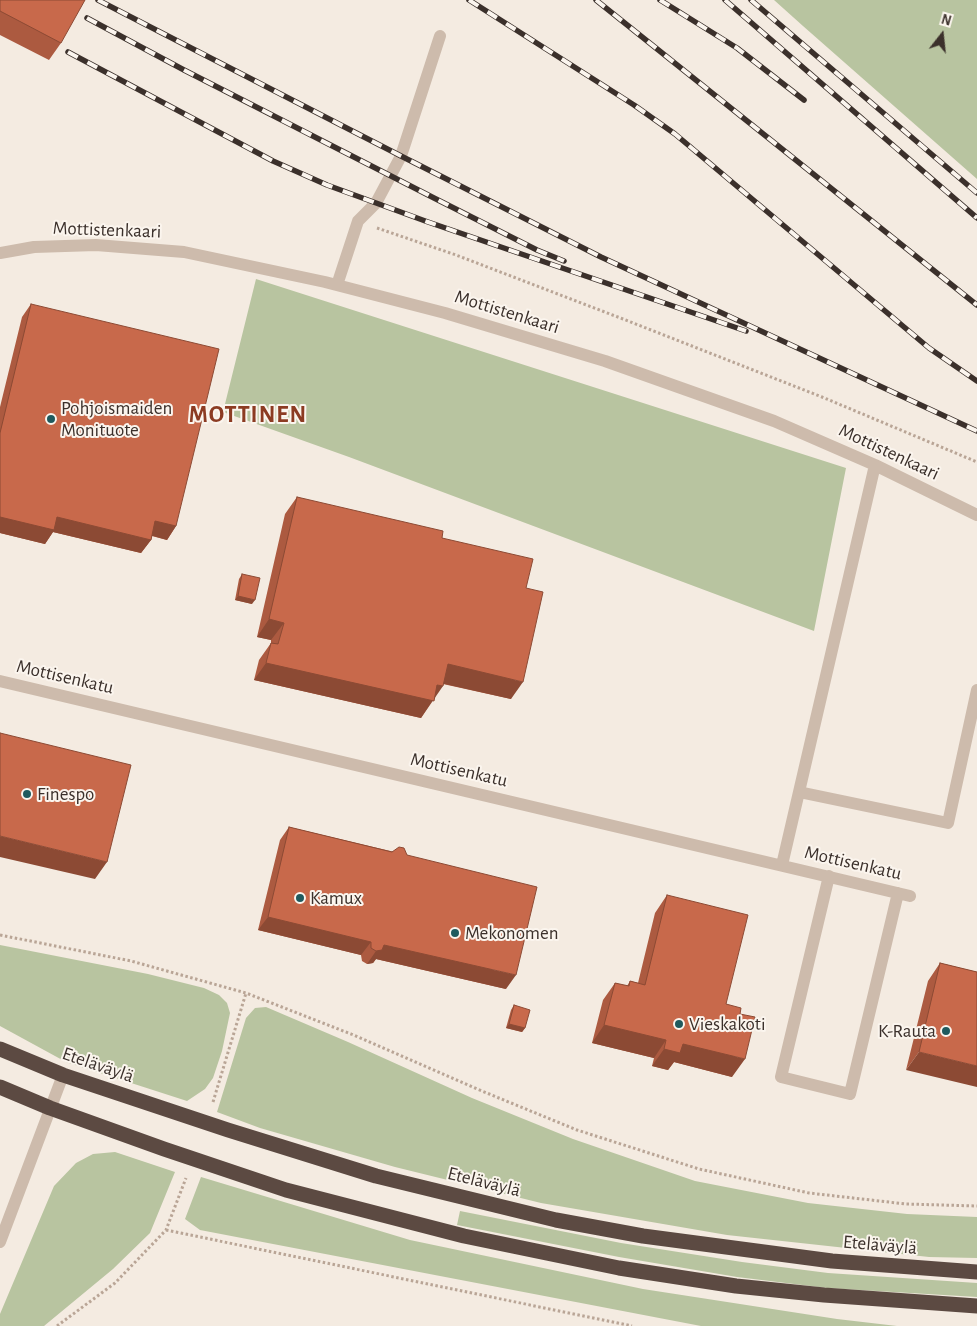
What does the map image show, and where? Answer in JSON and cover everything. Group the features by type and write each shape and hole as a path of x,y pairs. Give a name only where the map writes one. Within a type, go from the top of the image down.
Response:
{"highway":[{"name":"Eteläväylä","path":"0,1049 63,1075 228,1130 376,1176 556,1220 643,1236 786,1256 860,1264 977,1272"},
{"path":"0,1087 50,1108 286,1190 464,1236 619,1268 736,1286 824,1295 977,1306"}],"street":[{"path":"337,285 358,222 376,203 401,156 440,36"},
{"name":"Mottistenkaari","path":"0,253 34,247 96,245 184,252 337,285 445,313 604,360 774,422 875,465 977,515"},
{"path":"782,866 875,465"},
{"name":"Mottisenkatu","path":"0,681 782,866 829,876 904,894 850,1094 781,1077 829,876"},
{"path":"799,792 948,823 977,690"},
{"path":"0,1242 63,1075"}],"path":[{"path":"358,222 456,255 623,319 977,462"},
{"path":"0,935 131,960 246,993 351,1034 577,1130 699,1169 809,1193 906,1204 977,1206"},
{"path":"213,1102 246,993"},
{"path":"56,1326 115,1283 166,1230 186,1178"},
{"path":"166,1230 632,1326"}],"green space":[{"path":"774,0 977,0 977,179 803,26"},
{"path":"256,279 846,468 814,631 349,457 223,412"},
{"path":"0,945 148,974 204,988 219,995 227,1003 230,1013 222,1051 213,1078 205,1089 187,1101 66,1062 0,1026"},
{"path":"266,1007 472,1098 573,1139 695,1181 808,1203 907,1214 977,1217 977,1258 929,1257 727,1235 541,1203 395,1167 260,1128 217,1112 246,1018 255,1008"},
{"path":"115,1152 175,1172 150,1233 113,1269 44,1326 0,1326 0,1314 54,1186 76,1163 93,1154"},
{"path":"201,1177 410,1240 643,1289 837,1319 897,1326 701,1326 200,1230 185,1219"},
{"path":"460,1211 621,1243 742,1262 828,1273 977,1283 977,1297 827,1288 737,1277 619,1257 457,1225"}],"building":[{"path":"0,0 85,0 61,43 0,11"},
{"path":"31,304 219,349 176,526 155,521 151,540 57,517 54,530 0,517 0,433"},
{"path":"297,497 443,531 442,538 533,559 526,588 543,592 523,682 448,664 443,686 437,685 434,701 266,663 271,643 278,644 284,623 269,619"},
{"path":"242,574 260,578 255,600 238,596"},
{"path":"0,733 131,765 107,862 0,836"},
{"path":"289,827 392,852 399,847 404,848 407,855 537,887 516,975 384,945 382,950 376,951 371,948 371,942 268,917"},
{"path":"667,895 748,915 726,1004 741,1008 740,1014 755,1017 745,1059 683,1044 680,1053 664,1049 666,1040 604,1025 615,983 629,986 630,981 645,985"},
{"name":"K-Rauta","path":"940,963 977,972 977,1066 919,1052"},
{"path":"514,1005 530,1010 525,1028 509,1024"}],"railway":[{"path":"98,0 601,257 977,431"},
{"path":"469,0 634,105 675,134 929,348 977,381"},
{"path":"596,0 977,305"},
{"path":"660,0 737,48 804,100"},
{"path":"725,0 977,218"},
{"path":"751,0 977,193"},
{"path":"87,18 434,198 537,250 564,261"},
{"path":"68,52 273,161 327,185 428,222 746,331"}],"place":[{"name":"Pohjoismaiden Monituote","path":"51,419"},
{"name":"Finespo","path":"27,794"},
{"name":"Kamux","path":"300,898"},
{"name":"Mekonomen","path":"455,933"},
{"name":"Vieskakoti","path":"679,1024"},
{"name":"K-Rauta","path":"946,1031"}],"district":[{"name":"MOTTINEN","path":"248,415"}]}
